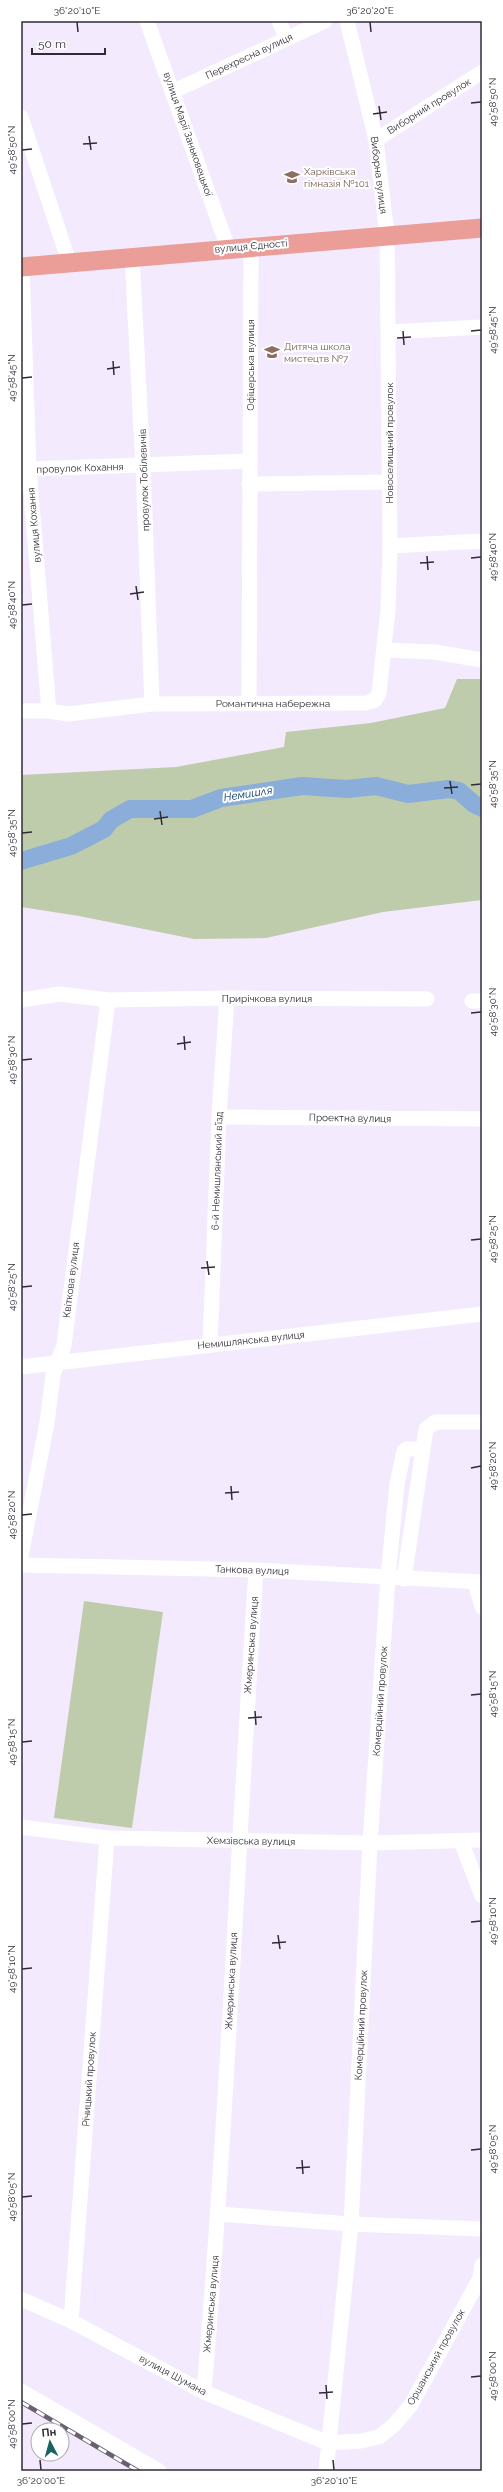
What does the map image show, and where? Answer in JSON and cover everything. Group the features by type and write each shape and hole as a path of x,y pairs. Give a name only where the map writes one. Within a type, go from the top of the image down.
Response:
{"main road":[{"name":"вулиця Єдності","path":"22,266 482,228"}],"street":[{"name":"вулиця Марії Заньковецької","path":"147,21 174,91 228,248"},
{"path":"279,21 286,38"},
{"name":"Перехресна вулиця","path":"174,91 325,21"},
{"name":"Виборна вулиця","path":"347,21 376,140 387,235"},
{"name":"Виборний провулок","path":"376,140 482,72"},
{"path":"21,117 69,262"},
{"name":"Новоселищний провулок","path":"384,650 390,546 387,235"},
{"name":"Офіцерська вулиця","path":"249,703 251,246"},
{"name":"провулок Тобілевичів","path":"132,256 143,466 152,704"},
{"name":"вулиця Кохання","path":"22,266 29,469 49,711"},
{"path":"389,332 482,327"},
{"name":"провулок Кохання","path":"29,469 250,461"},
{"path":"249,484 389,482"},
{"path":"390,546 482,541"},
{"path":"384,650 435,652 482,660"},
{"name":"Романтична набережна","path":"21,711 49,711 68,714 152,704 366,703 375,700 379,692 384,650"},
{"name":"Прирічкова вулиця","path":"21,1000 60,994 108,1000 227,998 427,999"},
{"name":"6-й Немишлянський в’їзд","path":"210,1345 219,1117 227,998"},
{"name":"Квіткова вулиця","path":"21,1556 47,1423 53,1375 64,1345 108,1000"},
{"name":"Проектна вулиця","path":"219,1117 482,1119"},
{"name":"Немишлянська вулиця","path":"21,1367 482,1314"},
{"path":"404,1579 426,1429 435,1422 482,1422"},
{"name":"Комерційний провулок","path":"326,2471 351,2224 370,1843 392,1518 400,1464 404,1451 407,1448 422,1449"},
{"name":"Танкова вулиця","path":"21,1565 256,1570 479,1582"},
{"name":"Жмеринська вулиця","path":"204,2392 219,2214 238,1840 256,1570"},
{"path":"479,1582 482,1608"},
{"name":"Хемзівська вулиця","path":"21,1827 107,1838 370,1843 482,1840"},
{"name":"Річицький провулок","path":"71,2321 107,1838"},
{"path":"461,1840 482,1896"},
{"path":"219,2214 351,2224 482,2229"},
{"name":"Оршанський провулок","path":"328,2443 361,2441 379,2437 403,2415 411,2405 480,2278 482,2265"},
{"name":"вулиця Шумана","path":"21,2299 71,2321 204,2392 328,2443"},
{"path":"21,2391 159,2471"}],"green space":[{"path":"457,679 482,679 482,900 383,912 266,938 194,939 79,916 21,907 21,775 176,767 284,747 286,732 371,723 445,708"},
{"path":"84,1601 163,1612 132,1828 54,1818"}],"waterway":[{"name":"Немишля","path":"21,861 71,846 104,829 111,820 130,809 192,809 221,798 302,786 347,789 376,786 408,794 449,789 459,791 474,804 482,808"}],"railway":[{"path":"21,2402 138,2471"}],"place":[{"name":"Харківська гімназія №101","path":"292,177"},
{"name":"Дитяча школа мистецтв №7","path":"272,352"}]}
